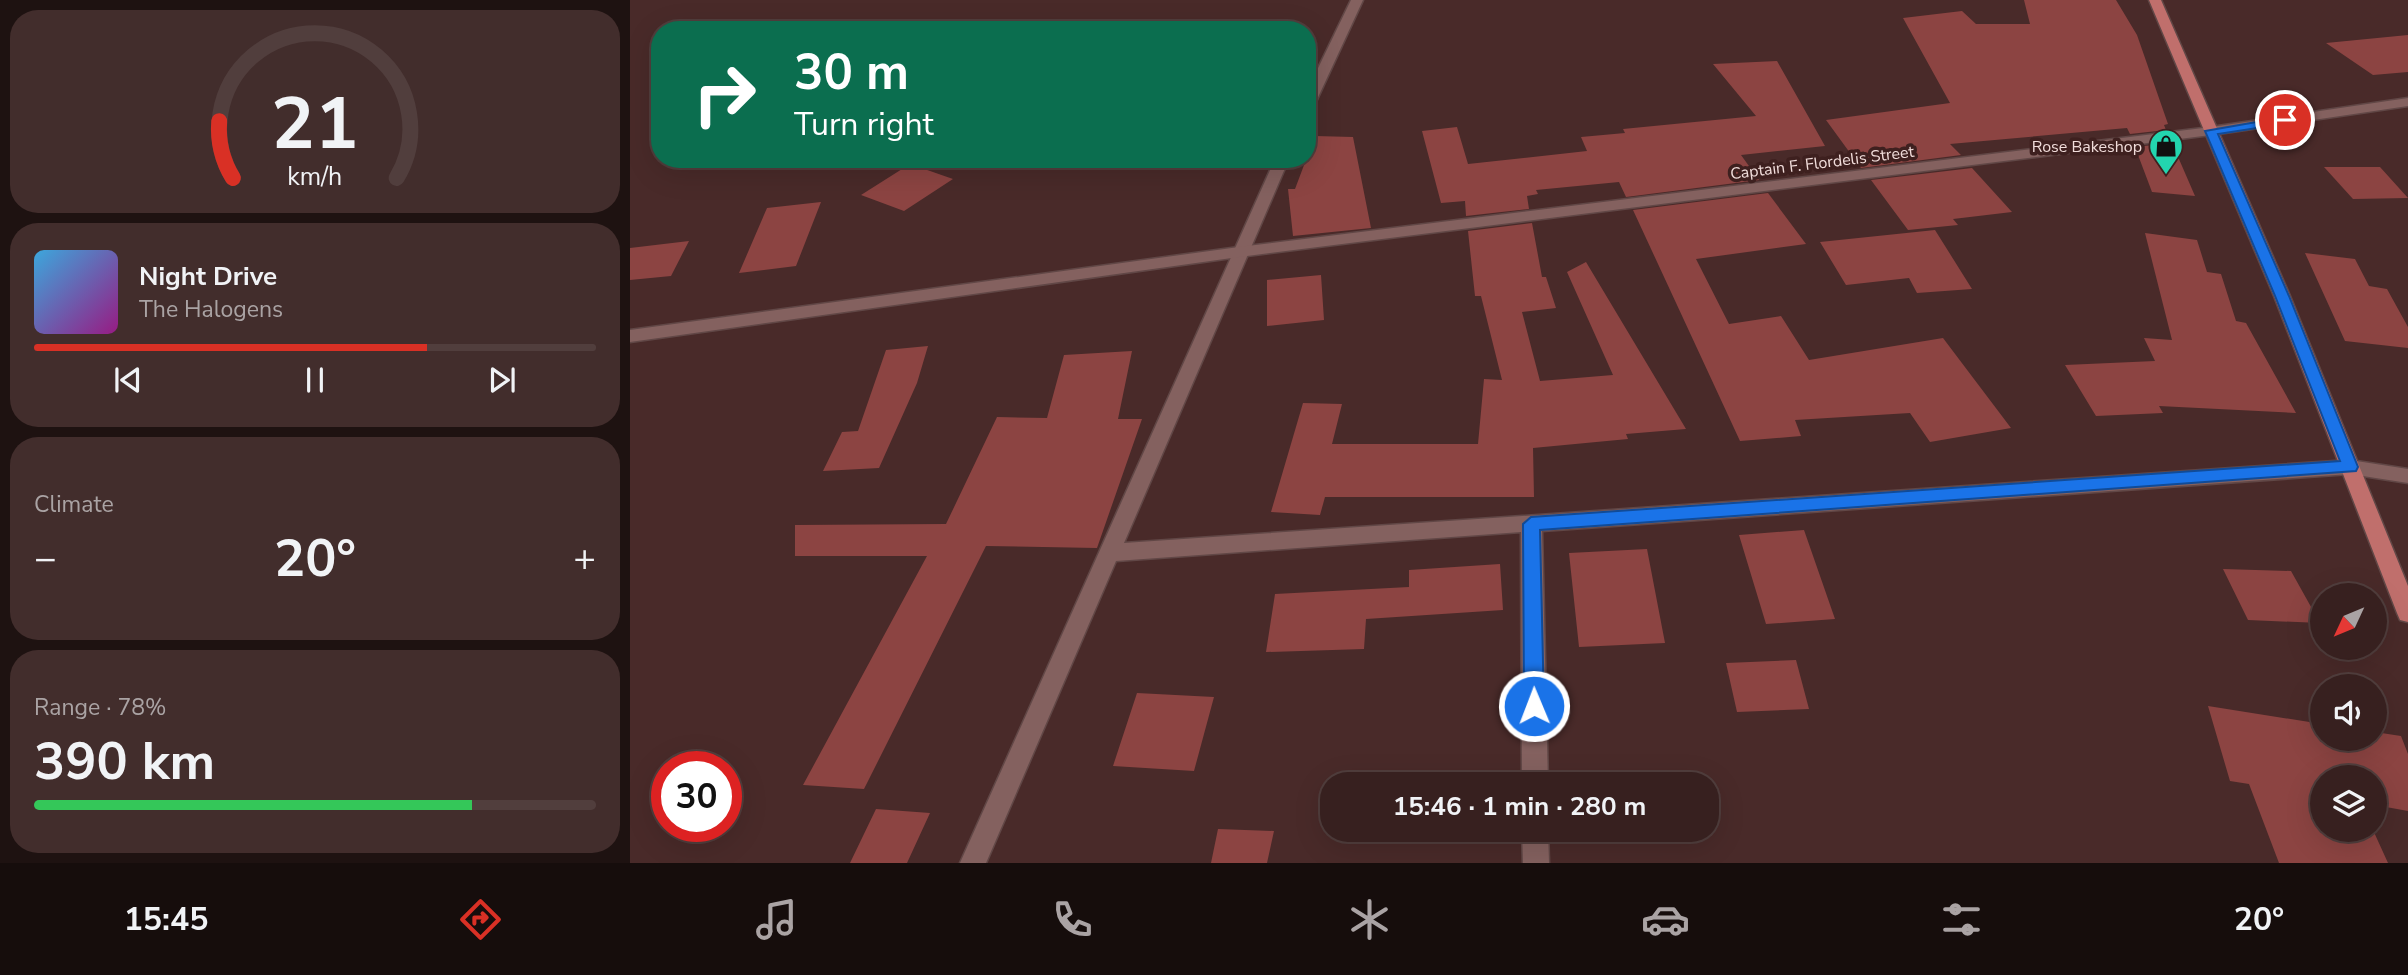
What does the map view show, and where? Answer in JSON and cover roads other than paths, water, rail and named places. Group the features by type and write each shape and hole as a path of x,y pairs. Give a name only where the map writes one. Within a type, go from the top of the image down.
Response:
{"main road":[{"path":"2155,0 2282,296 2408,613"}],"street":[{"path":"1316,87 1357,0"},
{"name":"Captain F. Flordelis Street","path":"630,336 1239,252 2211,131 2408,102"},
{"path":"973,863 1278,168"},
{"path":"1107,553 2350,467 2408,475"},
{"path":"1531,524 1535,772"},
{"path":"1535,842 1536,863"}],"place":[{"name":"Rose Bakeshop","path":"2166,176"}]}
